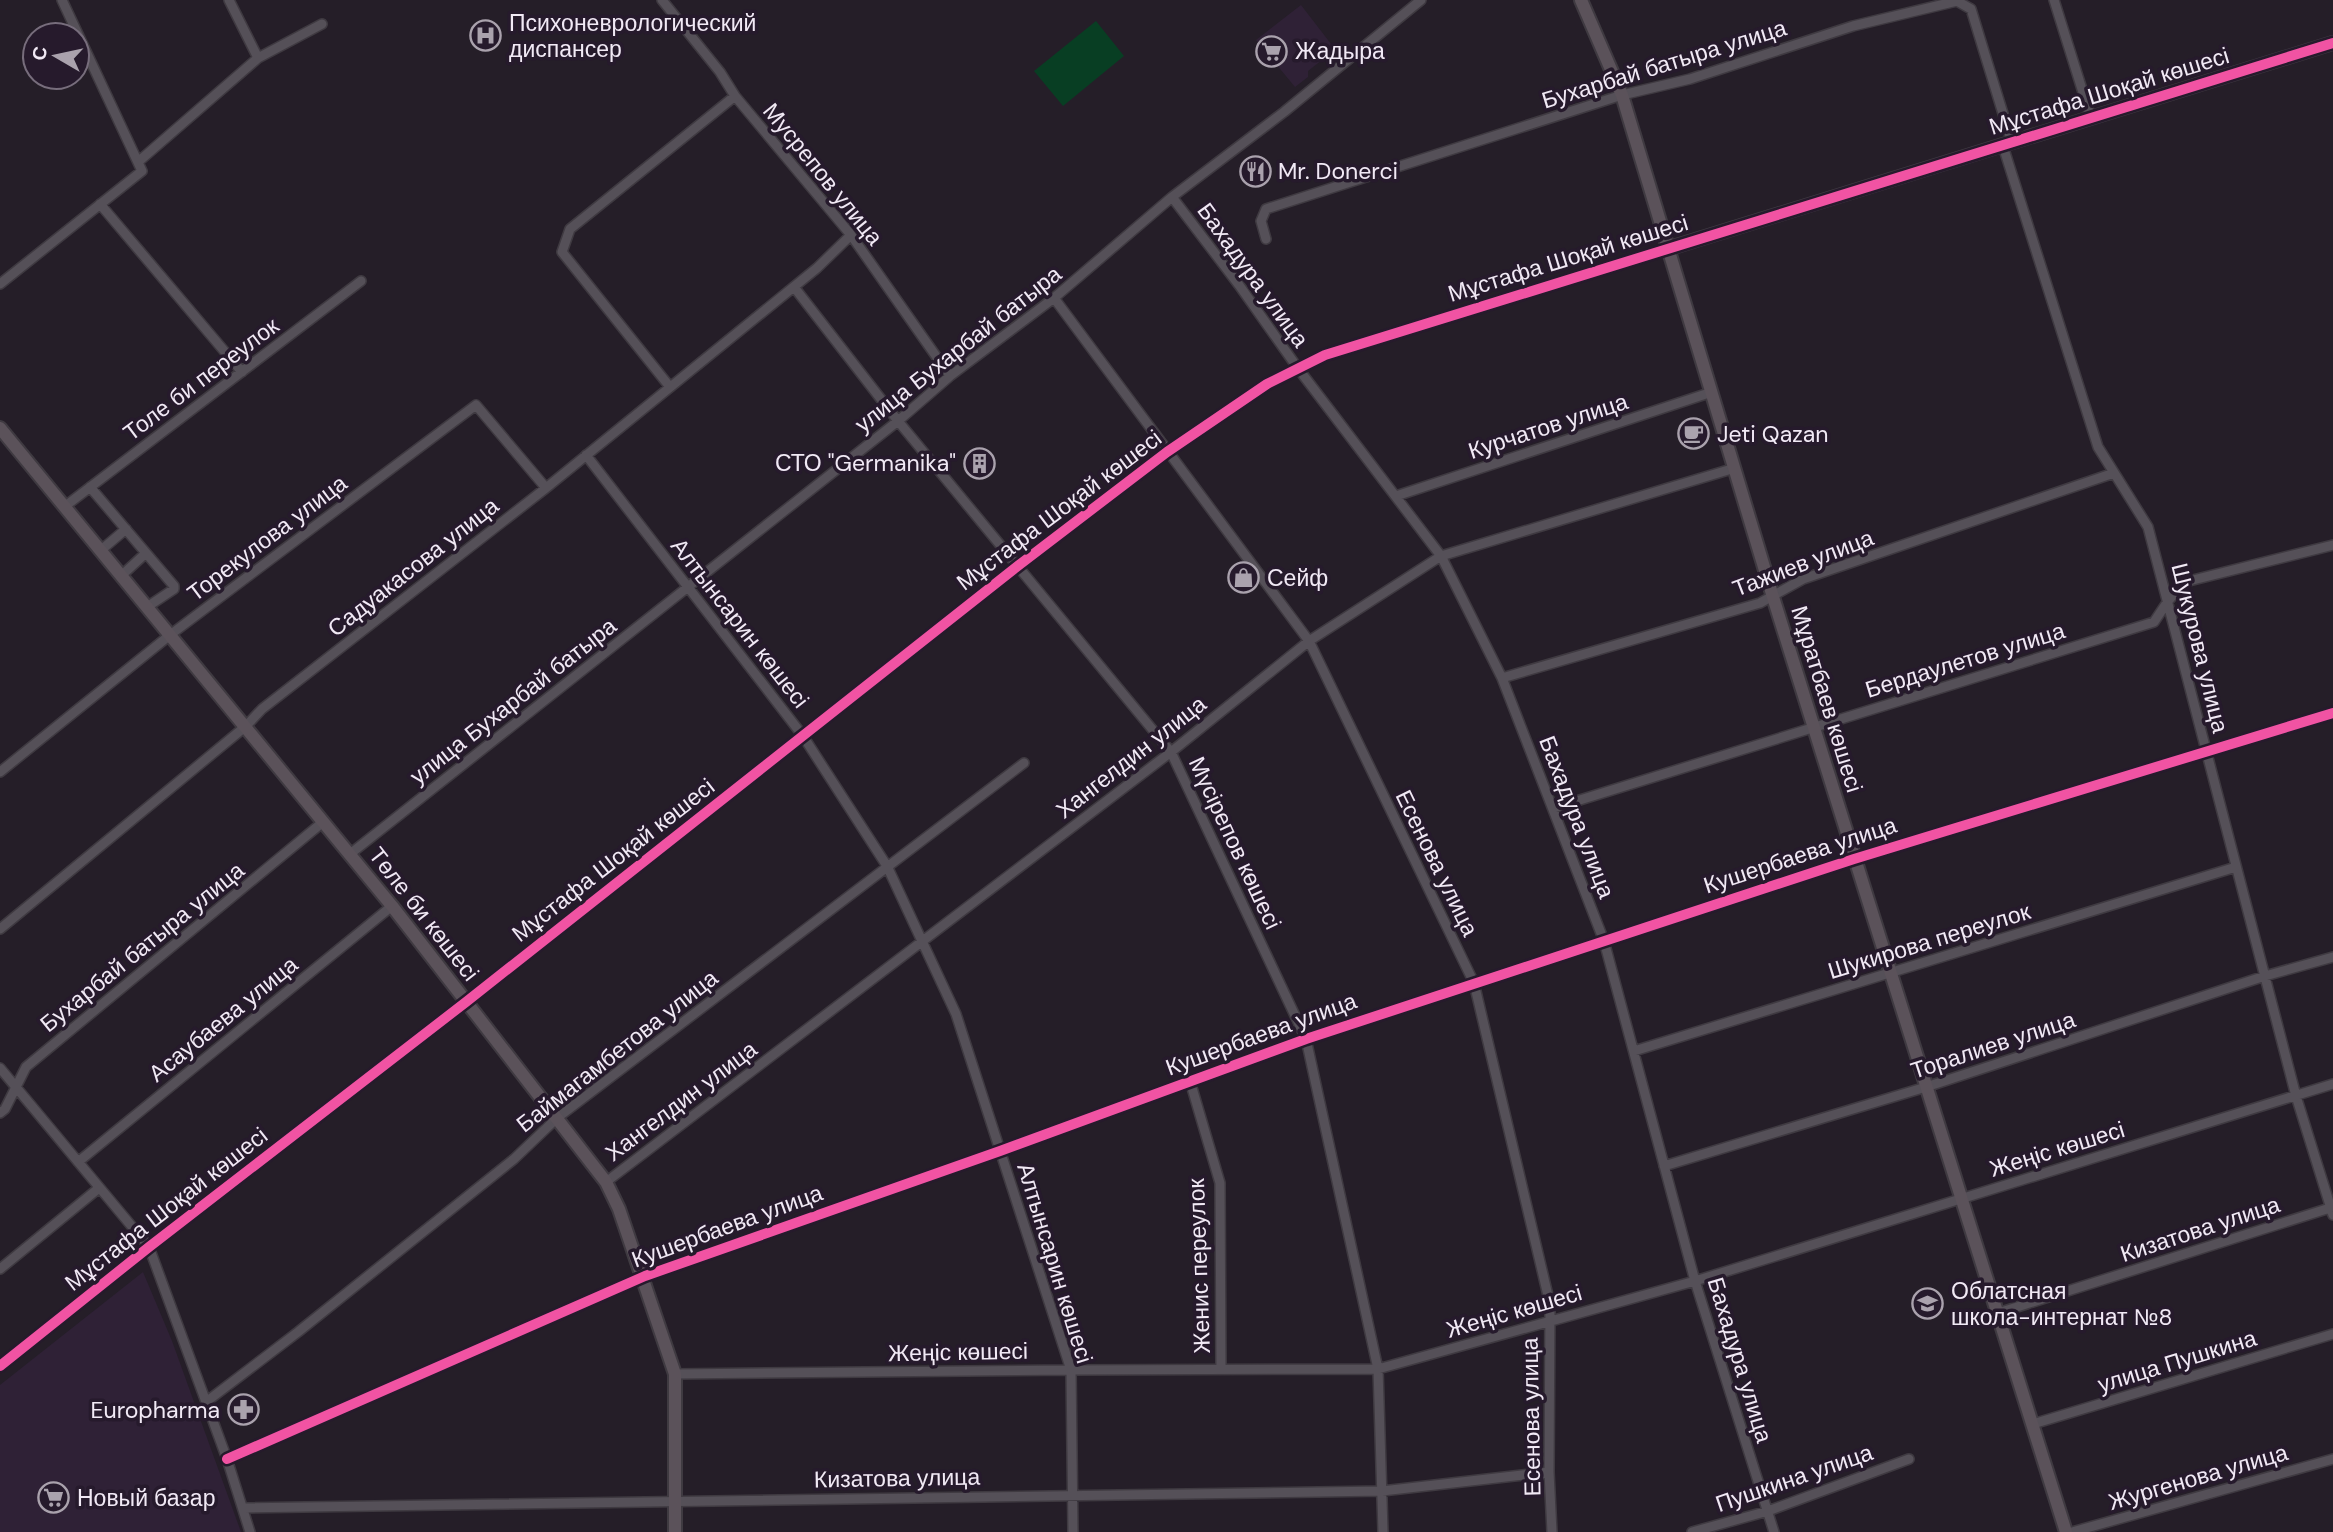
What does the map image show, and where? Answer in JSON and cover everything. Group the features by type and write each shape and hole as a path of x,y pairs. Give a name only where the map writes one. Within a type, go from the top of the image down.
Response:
{"street":[{"path":"62,0 140,167"},
{"path":"229,0 258,58"},
{"name":"Мусрепов улица","path":"662,0 720,72 735,96 851,235 950,376"},
{"name":"улица Бухарбай батыра","path":"350,854 898,421 950,376 1054,298 1172,197 1421,0"},
{"name":"Мұратбаев көшесі","path":"1581,0 1622,95 1773,597 2066,1532"},
{"path":"2054,0 2091,118"},
{"name":"Бухарбай батыра улица","path":"1266,239 1261,221 1266,209 1622,95 1690,79 1853,26 1957,1 1971,9 2007,144"},
{"path":"0,284 100,204 258,58 322,24"},
{"name":"Мұстафа Шоқай көшесі","path":"0,1366 1019,565 1167,452 1267,384 1325,355 2333,43"},
{"path":"670,387 562,252 570,229 735,96"},
{"name":"Шукурова улица","path":"2007,144 2098,447 2148,527 2296,1096 2332,1210"},
{"name":"Бахадура улица","path":"1172,197 1239,285 1297,368 1441,556 1502,678 1604,941 1695,1281 1774,1532"},
{"path":"100,204 242,372"},
{"name":"Садуакасова улица","path":"0,929 246,726 262,709 546,488 817,268 851,235"},
{"name":"Толе би переулок","path":"64,507 361,281"},
{"name":"Мүсірепов көшесі","path":"794,287 898,421 1171,752 1306,1039 1378,1369 1383,1532"},
{"name":"Есенова улица","path":"1054,298 1309,641 1474,983 1550,1304 1549,1472 1552,1532"},
{"name":"Курчатов улица","path":"1396,496 1712,392"},
{"name":"Торекулова улица","path":"0,772 170,635 475,405 546,488"},
{"name":"Төле би көшесі","path":"0,428 392,906 606,1182 619,1209 675,1374 675,1532"},
{"name":"Алтынсарин көшесі","path":"586,455 803,736 887,866 956,1014 1071,1370 1073,1532"},
{"name":"Хангелдин улица","path":"606,1182 1171,752 1309,641 1441,556 1735,468"},
{"name":"Тажиев улица","path":"1502,678 1760,603 1803,579 2114,473"},
{"path":"90,487 174,586 174,589 147,607"},
{"path":"100,551 126,529"},
{"name":"Бердаулетов улица","path":"1554,808 2154,622 2185,582 2333,545"},
{"path":"121,576 146,553"},
{"name":"Кушербаева улица","path":"227,1459 643,1277 1306,1039 1854,859 2333,713"},
{"name":"Баймагамбетова улица","path":"206,1402 514,1159 556,1118 1024,764"},
{"name":"Бухарбай батыра улица","path":"0,1113 5,1110 26,1067 323,822"},
{"name":"Шукирова переулок","path":"1634,1051 2235,867"},
{"name":"Асаубаева улица","path":"78,1162 392,906"},
{"name":"Торалиев улица","path":"1664,1166 1926,1087 2265,976 2333,957"},
{"path":"0,1068 149,1247 227,1459 250,1532"},
{"name":"Женис переулок","path":"1190,1081 1220,1184 1221,1369"},
{"name":"Жеңіс көшесі","path":"675,1374 1378,1369 1695,1281 2333,1084"},
{"path":"0,1269 99,1188"},
{"name":"Кизатова улица","path":"1998,1313 2332,1210"},
{"name":"улица Пушкина","path":"2032,1424 2333,1334"},
{"name":"Пушкина улица","path":"1692,1532 1768,1511 1909,1459"},
{"name":"Жургенова улица","path":"2072,1532 2333,1459"},
{"name":"Кизатова улица","path":"244,1508 1382,1491 1549,1472"}],"shaded area":[{"path":"1301,5 1338,53 1328,61 1322,60 1308,71 1308,77 1295,87 1256,40"},
{"path":"143,1272 172,1341 241,1532 0,1532 0,1385"}],"green space":[{"path":"1096,21 1124,56 1063,106 1034,71"}],"cycle path":[{"path":"0,1366 1019,565 1167,452 1267,384 1325,355 2333,43"},
{"path":"227,1459 645,1276 1000,1151 1306,1039 1854,859 2333,713"}],"place":[{"name":"Психоневрологический диспансер","path":"486,36"},
{"name":"Жадыра","path":"1272,51"},
{"name":"Mr. Donerci","path":"1255,171"},
{"name":"Jeti Qazan","path":"1694,434"},
{"name":"СТО \"Germanika\"","path":"979,463"},
{"name":"Сейф","path":"1244,578"},
{"name":"Облатсная школа-интернат №8","path":"1928,1304"},
{"name":"Europharma","path":"243,1410"},
{"name":"Новый базар","path":"54,1498"}]}
